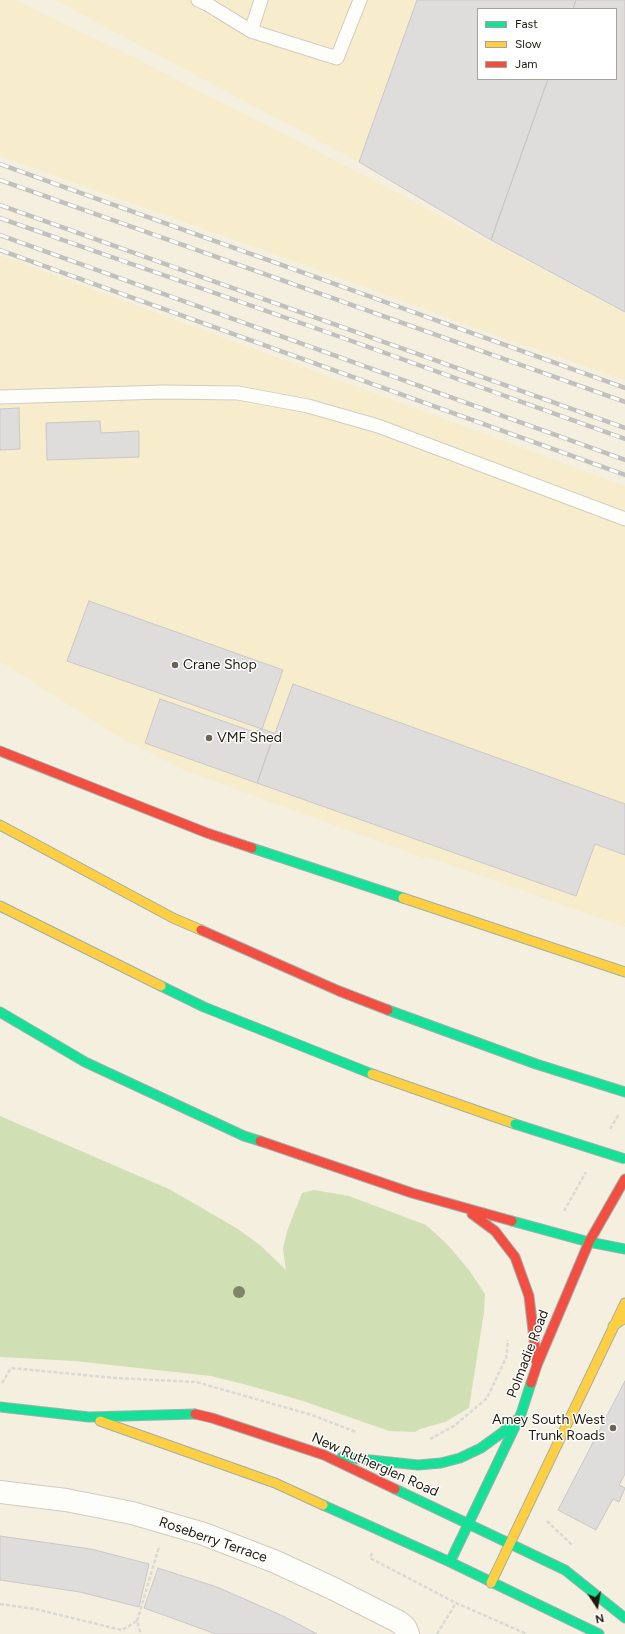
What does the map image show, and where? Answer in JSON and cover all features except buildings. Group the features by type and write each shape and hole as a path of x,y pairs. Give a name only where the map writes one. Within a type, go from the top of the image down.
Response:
{"main road":[{"path":"0,751 208,833 625,972"},
{"path":"0,825 173,918 339,991 424,1024 536,1064 625,1092"},
{"path":"0,906 204,1007 309,1050 412,1089 625,1159"},
{"path":"0,1012 85,1062 244,1136 412,1193 589,1242 625,1249"},
{"name":"Polmadie Road","path":"450,1562 470,1524 521,1414 537,1365 589,1242 625,1179"},
{"path":"464,1208 495,1231 515,1257 529,1296 537,1365"},
{"path":"491,1583 625,1303"},
{"path":"613,1326 625,1318"},
{"name":"New Rutherglen Road","path":"0,1406 89,1417 193,1414 212,1418 324,1455 565,1570 625,1618"},
{"path":"324,1455 418,1465 440,1463 460,1458 481,1448 503,1432 521,1414"},
{"name":"New Rutherglen Road","path":"89,1417 275,1483 450,1562 599,1634"}],"street":[{"name":"Roseberry Terrace","path":"0,1492 66,1500 132,1513 204,1534 276,1562 399,1622 405,1627 408,1634"}],"lane":[{"path":"198,0 251,31 337,58 360,0"},
{"path":"251,31 261,0"},
{"path":"0,397 156,392 238,393 308,406 378,426 625,519"}],"path":[{"path":"610,1130 621,1110"},
{"path":"553,1232 587,1170"},
{"path":"429,1440 454,1426 487,1398 506,1358 509,1337"},
{"path":"0,1387 11,1368 115,1378 196,1382 312,1415 360,1434"},
{"path":"141,1634 137,1621 166,1523"},
{"path":"437,1634 456,1603 527,1634"},
{"path":"0,1604 35,1608 122,1630 137,1621"}],"shaded area":[{"path":"0,0 15,0 131,56 365,176 625,313 625,380 481,330 352,282 0,156"},
{"path":"55,0 625,0 625,312 491,240 359,162"},
{"path":"0,255 625,486 625,927 425,856 424,858 186,771 119,737 0,661"}],"green space":[{"path":"0,1116 169,1189 238,1229 261,1246 286,1270 283,1249 287,1231 302,1193 314,1190 349,1196 426,1225 446,1243 469,1270 485,1294 484,1312 469,1408 445,1422 420,1429 415,1432 389,1431 303,1401 211,1376 75,1361 0,1357"}],"railway":[{"path":"0,164 625,388"},
{"path":"0,180 625,402"},
{"path":"0,205 625,428"},
{"path":"0,218 318,329 625,439"},
{"path":"0,235 625,460"},
{"path":"0,250 625,475"}],"traffic: fast":[{"path":"252,848 403,898"},
{"path":"161,986 204,1007 372,1074"},
{"path":"388,1010 536,1064 625,1092"},
{"path":"0,1012 85,1062 244,1136 260,1141"},
{"path":"515,1124 625,1159"},
{"path":"512,1221 589,1242 625,1249"},
{"path":"450,1562 521,1414 531,1383"},
{"path":"0,1407 89,1417 195,1414"},
{"path":"342,1457 418,1465 441,1463 460,1458 481,1448 503,1432 514,1421"},
{"path":"395,1489 565,1570 625,1618"},
{"path":"323,1505 450,1562 599,1634"}],"traffic: slow":[{"path":"0,825 173,918 201,930"},
{"path":"403,898 625,972"},
{"path":"0,906 161,986"},
{"path":"372,1074 515,1124"},
{"path":"491,1583 625,1303"},
{"path":"613,1326 625,1318"},
{"path":"100,1421 275,1483 323,1505"}],"traffic: jam":[{"path":"0,751 207,833 252,848"},
{"path":"201,930 339,991 388,1010"},
{"path":"260,1141 412,1193 512,1221"},
{"path":"531,1383 537,1365 589,1242 625,1179"},
{"path":"472,1214 495,1231 515,1257 529,1296 537,1365"},
{"path":"195,1414 212,1418 324,1455 395,1489"}],"place":[{"name":"Crane Shop","path":"175,665"},
{"name":"VMF Shed","path":"209,738"},
{"name":"Amey South West Trunk Roads","path":"613,1428"}]}
